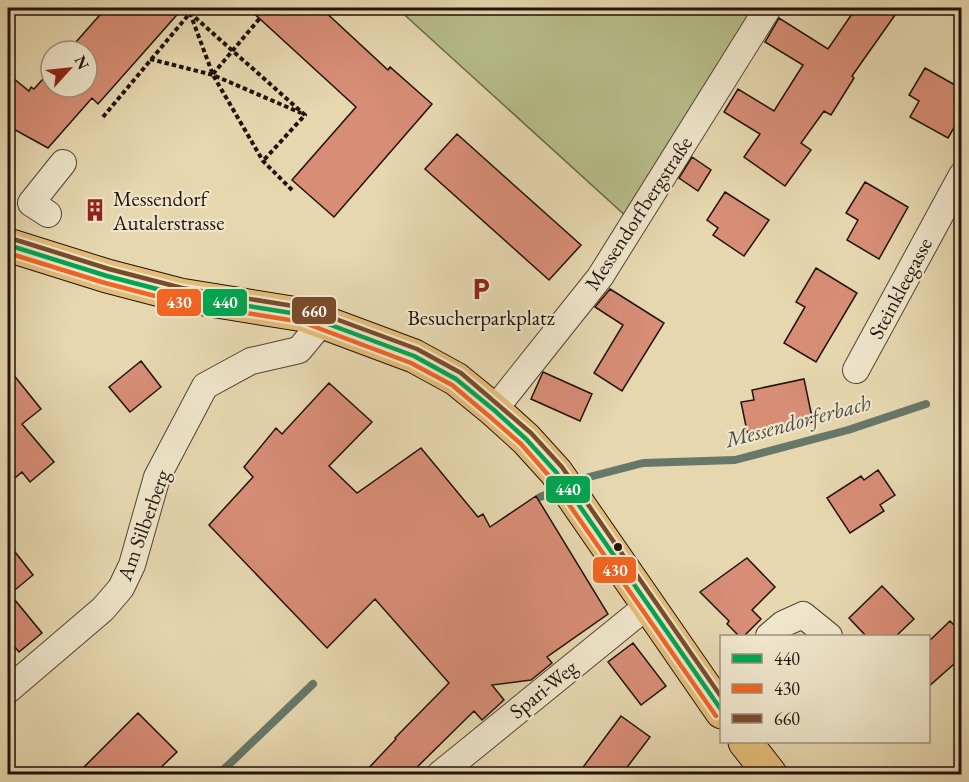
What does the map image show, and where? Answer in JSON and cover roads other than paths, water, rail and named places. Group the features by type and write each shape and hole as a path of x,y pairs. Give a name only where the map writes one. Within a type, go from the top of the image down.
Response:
{"main road":[{"path":"8,245 107,276 180,295 304,315 414,356 456,379 526,439 564,483 647,606 717,696"},
{"path":"747,743 770,774"}],"street":[{"name":"Messendorfbergstraße","path":"494,410 600,277 768,8"},
{"path":"30,202 63,163"},
{"name":"Steinkleegasse","path":"856,370 962,175"},
{"name":"Am Silberberg","path":"8,690 103,609 121,588 132,565 157,477 205,386 251,361 298,350 323,321"},
{"name":"Spari-Weg","path":"440,774 647,606"},
{"path":"770,635 783,624 803,615 828,635"}],"waterway":[{"name":"Messendorferbach","path":"573,484 589,477 643,463 735,460 848,430 926,404"},
{"name":"Messendorferbach","path":"540,497 559,490"},
{"name":"Messendorferbach","path":"219,774 313,684"}],"place":[{"name":"Messendorf Autalerstrasse","path":"95,210"},
{"name":"Besucherparkplatz","path":"481,289"}]}
